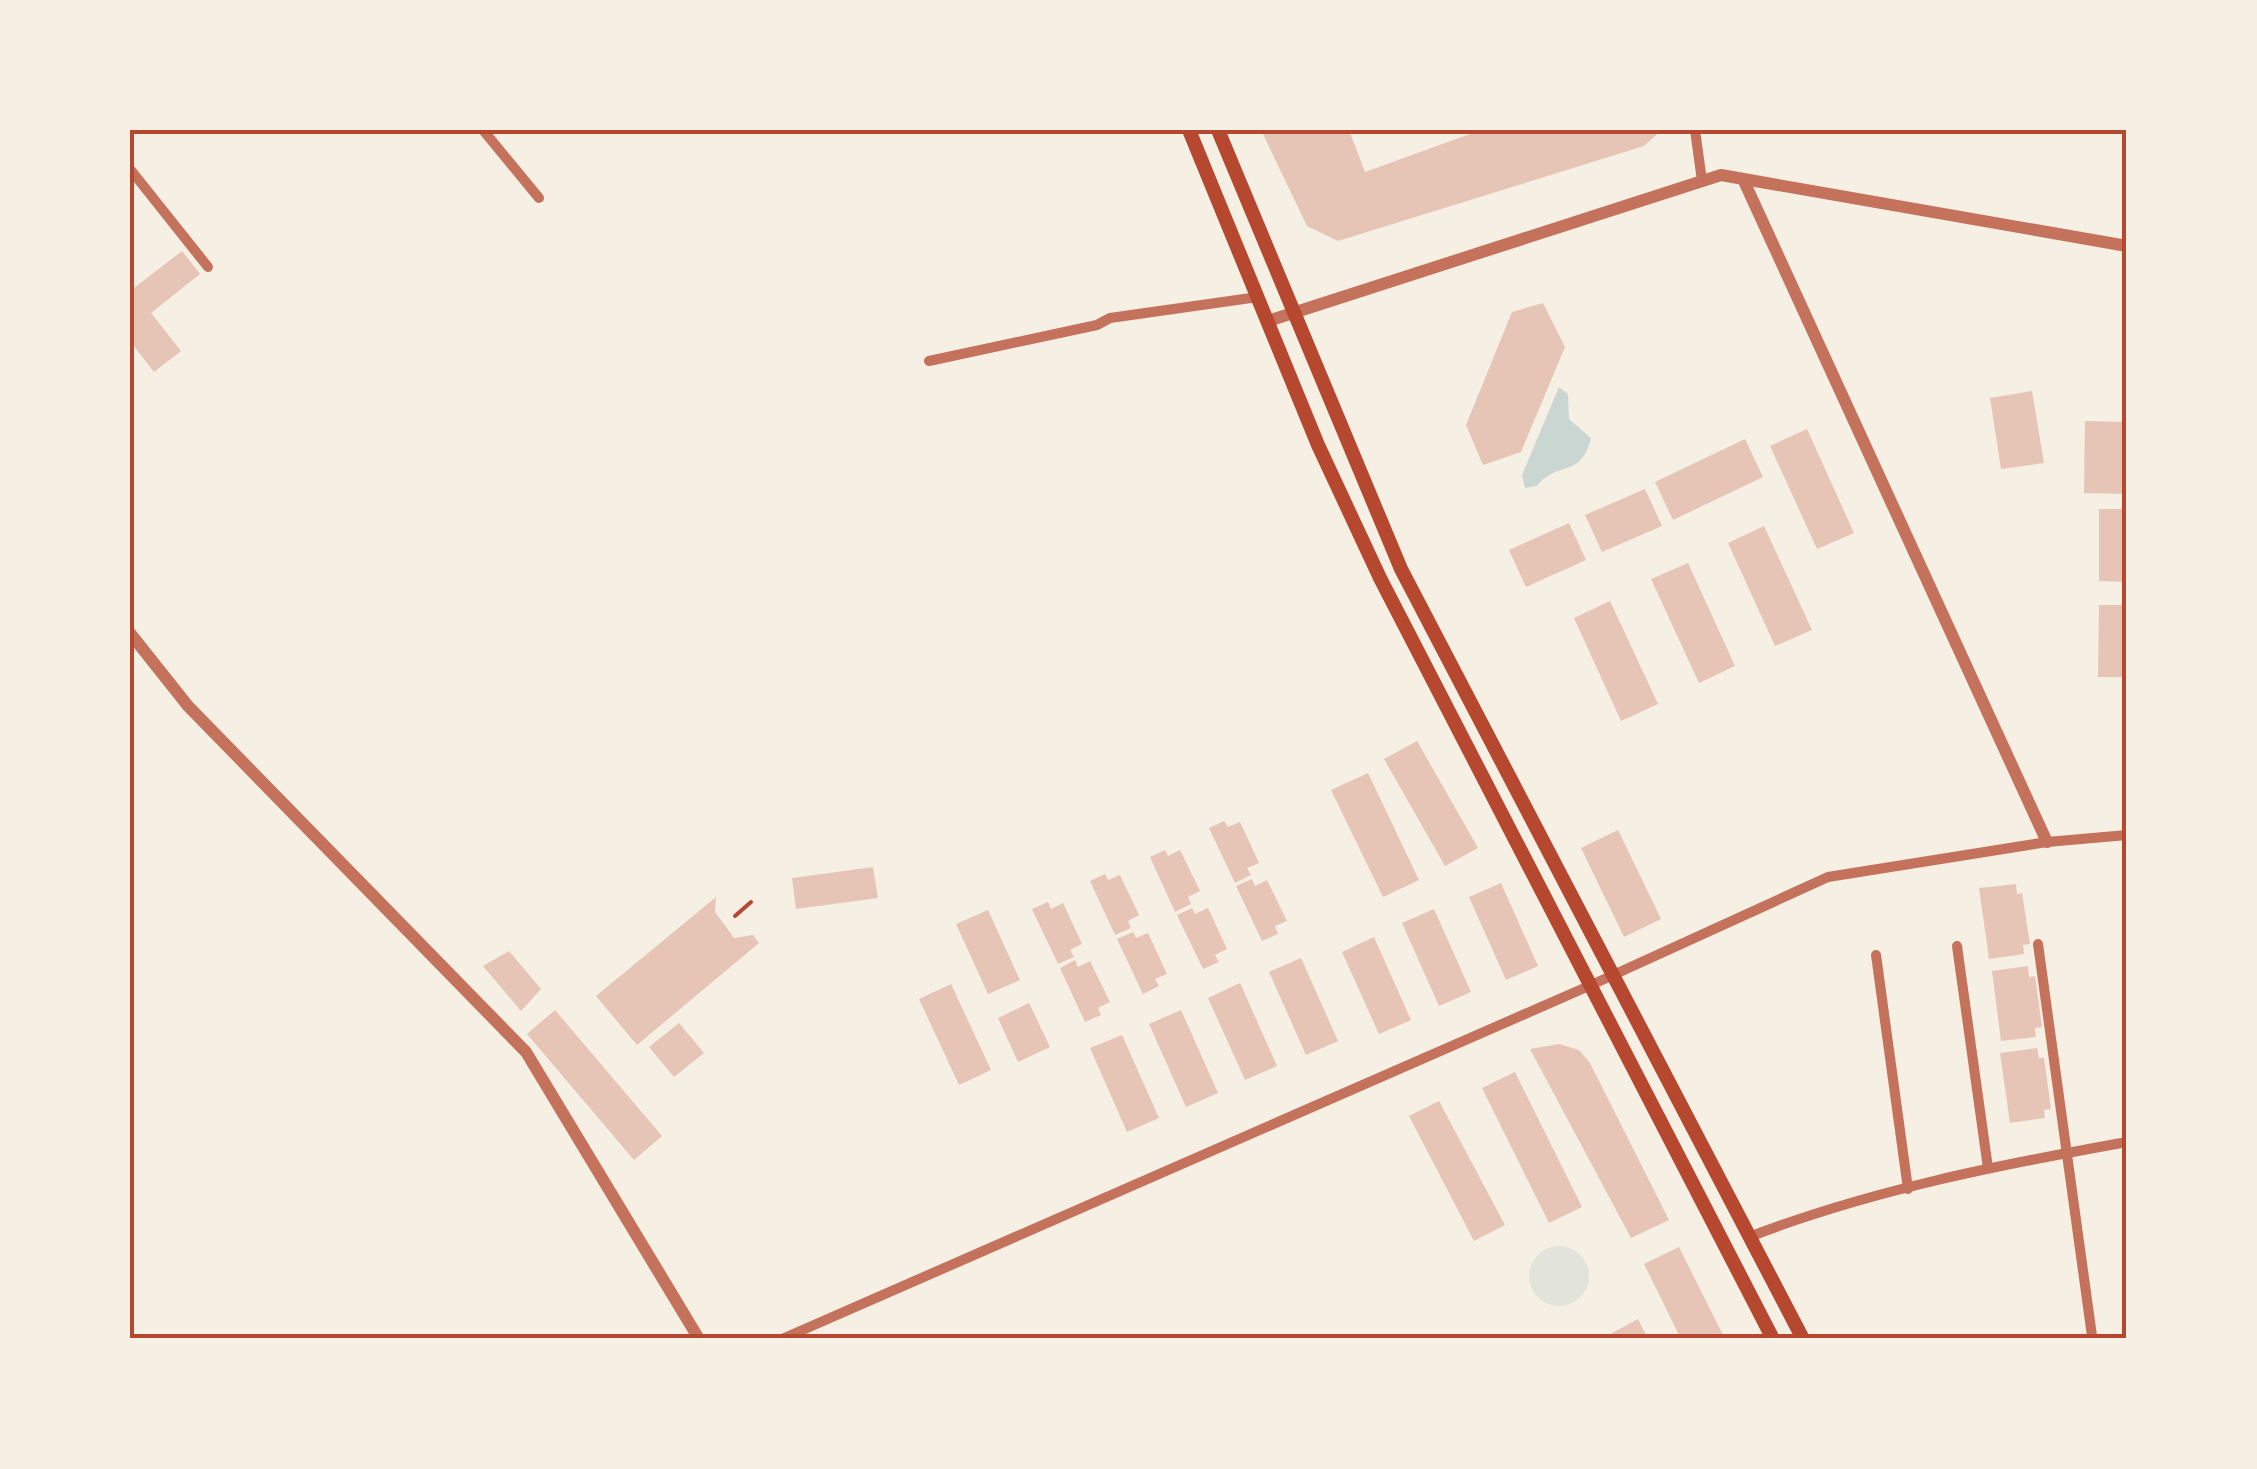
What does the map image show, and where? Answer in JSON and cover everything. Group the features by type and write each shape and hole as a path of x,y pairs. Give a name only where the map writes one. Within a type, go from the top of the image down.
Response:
{"main road":[{"path":"1189,130 1318,445 1380,578 1773,1339"},
{"path":"1218,130 1402,569 1803,1339"}],"street":[{"path":"483,130 539,198"},
{"path":"1695,130 1702,181"},
{"path":"130,169 208,267"},
{"path":"1268,321 1721,175 2127,246"},
{"path":"1743,178 2047,842"},
{"path":"929,362 1110,318 1258,298"},
{"path":"130,633 188,706 526,1052 700,1339"},
{"path":"782,1339 1612,976 1828,877 2047,842 2127,835"},
{"path":"2038,944 2092,1336"},
{"path":"1957,946 1988,1168"},
{"path":"1876,956 1908,1189"},
{"path":"1750,1237 1813,1212 1988,1168 2127,1142"}],"path":[{"path":"735,916 751,902"}],"shaded area":[{"path":"1559,387 1568,394 1569,419 1591,438 1575,465 1553,473 1537,486 1525,488 1522,475"},
{"path":"1559,1246 1580,1255 1589,1276 1580,1297 1559,1306 1538,1297 1529,1276 1538,1255"}],"building":[{"path":"1261,130 1349,130 1365,172 1481,130 1662,130 1644,146 1338,241 1307,226"},
{"path":"182,251 200,274 151,313 181,351 154,372 130,341 130,291"},
{"path":"1543,303 1565,347 1521,452 1483,465 1466,425 1512,312"},
{"path":"2032,391 2044,463 2001,469 1990,398"},
{"path":"2085,421 2127,422 2127,494 2084,493"},
{"path":"1807,429 1854,533 1817,549 1770,446"},
{"path":"1745,439 1763,477 1673,520 1655,482"},
{"path":"1645,489 1662,526 1602,552 1585,515"},
{"path":"2099,509 2127,509 2127,582 2099,581"},
{"path":"1569,523 1586,560 1526,587 1509,550"},
{"path":"1764,526 1812,630 1775,646 1728,543"},
{"path":"1688,563 1735,666 1699,683 1651,579"},
{"path":"1610,601 1658,704 1621,721 1574,618"},
{"path":"2099,605 2127,605 2127,677 2098,677"},
{"path":"1417,741 1478,848 1445,866 1384,759"},
{"path":"1368,773 1419,880 1383,897 1331,790"},
{"path":"1224,821 1228,827 1240,822 1259,863 1247,868 1251,875 1235,883 1209,828"},
{"path":"1618,830 1661,919 1624,937 1581,848"},
{"path":"1165,850 1168,856 1180,850 1200,891 1188,897 1191,904 1175,912 1150,857"},
{"path":"873,867 878,898 796,909 792,878"},
{"path":"1105,874 1108,880 1120,875 1139,915 1128,921 1131,928 1115,935 1090,881"},
{"path":"1252,879 1255,886 1267,880 1287,921 1275,926 1278,934 1262,941 1236,886"},
{"path":"1501,883 1538,966 1506,980 1469,897"},
{"path":"2016,884 2017,894 2022,893 2030,944 2023,945 2024,954 1989,959 1979,888"},
{"path":"716,897 715,912 734,938 753,935 759,943 637,1045 596,996"},
{"path":"1048,902 1051,909 1063,903 1082,944 1070,950 1074,957 1058,964 1032,909"},
{"path":"1192,908 1195,914 1208,908 1227,949 1215,955 1219,962 1203,969 1177,915"},
{"path":"1434,909 1471,992 1439,1006 1402,923"},
{"path":"988,910 1020,980 988,994 956,924"},
{"path":"1133,932 1136,938 1148,933 1167,974 1155,979 1159,986 1143,994 1117,939"},
{"path":"1374,937 1411,1020 1379,1034 1342,952"},
{"path":"509,951 541,989 521,1011 483,966"},
{"path":"1301,958 1338,1041 1306,1055 1269,972"},
{"path":"1075,960 1078,967 1090,961 1110,1002 1098,1008 1101,1015 1085,1022 1060,968"},
{"path":"2028,966 2029,977 2035,976 2042,1027 2035,1028 2036,1037 2001,1041 1992,971"},
{"path":"1240,983 1277,1066 1245,1080 1208,998"},
{"path":"951,984 991,1070 959,1085 919,999"},
{"path":"1029,1003 1050,1047 1018,1062 998,1018"},
{"path":"555,1010 662,1136 634,1160 527,1034"},
{"path":"1181,1010 1218,1093 1186,1107 1149,1024"},
{"path":"679,1023 704,1053 674,1077 649,1047"},
{"path":"1122,1035 1159,1118 1127,1132 1090,1048"},
{"path":"1559,1044 1579,1050 1590,1063 1669,1220 1631,1238 1530,1049"},
{"path":"2037,1048 2039,1058 2044,1058 2051,1109 2044,1110 2045,1118 2010,1123 2000,1053"},
{"path":"1515,1072 1582,1207 1549,1223 1482,1088"},
{"path":"1439,1101 1505,1225 1474,1241 1409,1116"},
{"path":"1679,1247 1725,1339 1681,1339 1644,1264"},
{"path":"1638,1319 1648,1339 1601,1339"}]}
